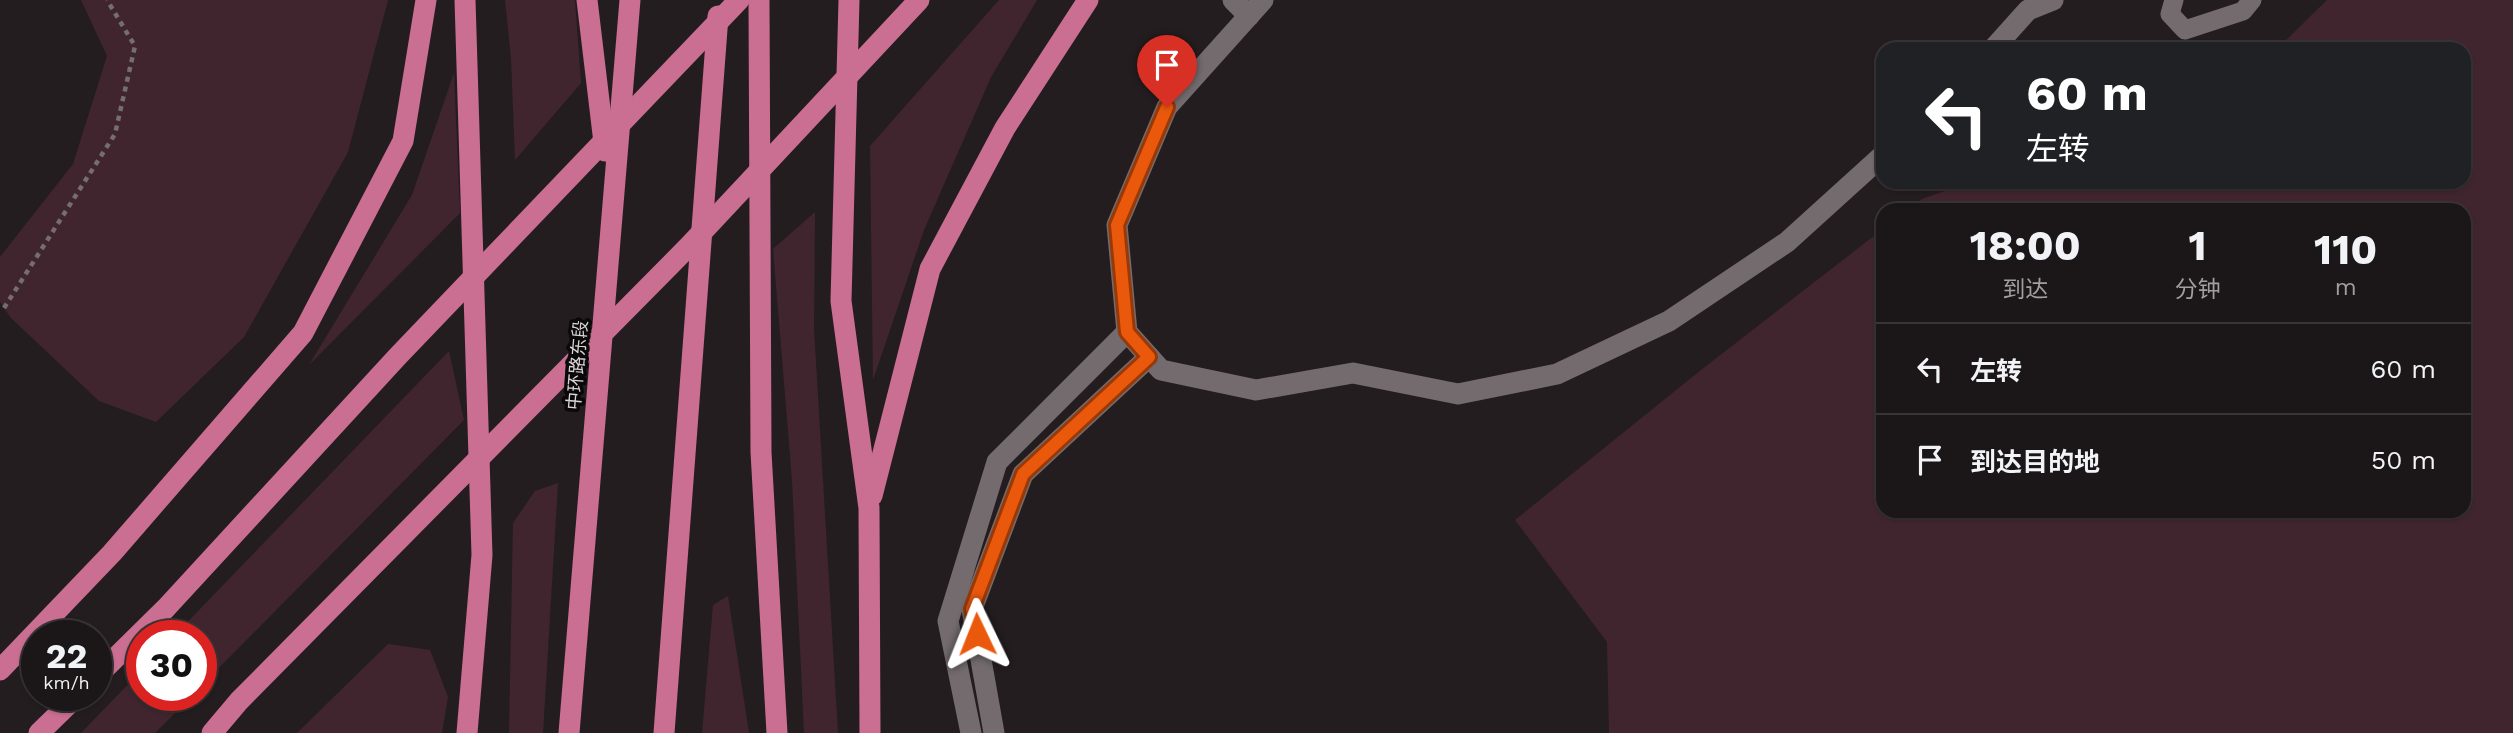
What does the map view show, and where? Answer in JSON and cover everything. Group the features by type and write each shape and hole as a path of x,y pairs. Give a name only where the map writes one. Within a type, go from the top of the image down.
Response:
{"highway":[{"path":"0,670 111,554 303,333 403,141 426,0"},
{"path":"465,0 482,555 467,733"},
{"path":"587,0 612,209"},
{"name":"中环路东段","path":"569,733 630,0"},
{"path":"664,733 720,0"},
{"path":"112,661 166,608 398,356 739,0"},
{"path":"759,0 761,452 777,733"},
{"path":"849,0 841,301 869,508 870,733"},
{"path":"212,733 239,701 690,245 919,0"},
{"path":"869,508 930,269 1005,128 1088,0"},
{"path":"39,733 62,711"}],"street":[{"path":"1233,0 1248,16"},
{"path":"1263,0 1167,107 1117,225 1127,332 1161,370 1256,390 1353,373 1458,394 1557,374 1669,321 1755,264 1787,242 1876,161"},
{"path":"1999,42 2028,9 2053,0"},
{"path":"971,733 948,621 997,462 1127,332"},
{"path":"994,733 972,609 1023,474 1149,357"}],"lane":[{"path":"2174,0 2170,14 2185,30 2243,11 2252,0"}],"path":[{"path":"4,308 115,134 135,46 107,0"}],"shaded area":[{"path":"81,0 388,0 348,152 244,337 156,422 99,401 11,318 0,302 0,257 73,164 107,56"},
{"path":"505,0 575,0 581,83 515,160 511,58"},
{"path":"999,0 1037,0 991,77 924,230 873,380 870,146"},
{"path":"2327,0 2513,0 2513,733 1609,733 1607,642 1515,520 1701,370 1876,234 1876,518 2471,518 2471,203 1917,203 1950,189 2471,189 2471,42 2284,42"},
{"path":"454,73 460,213 309,365 412,195"},
{"path":"815,212 814,329 838,733 804,733 792,480 773,249"},
{"path":"449,351 464,420 217,670 217,620 189,620"},
{"path":"558,483 543,733 509,733 513,523 535,491"},
{"path":"728,596 749,733 702,733 713,605"},
{"path":"388,644 430,650 448,697 442,733 297,733"},
{"path":"126,687 126,711 177,711 155,733 81,733 102,711 112,711 112,701"}],"route":[{"path":"977,634 972,609 1023,474 1149,357 1127,332 1117,225 1167,107"}]}
